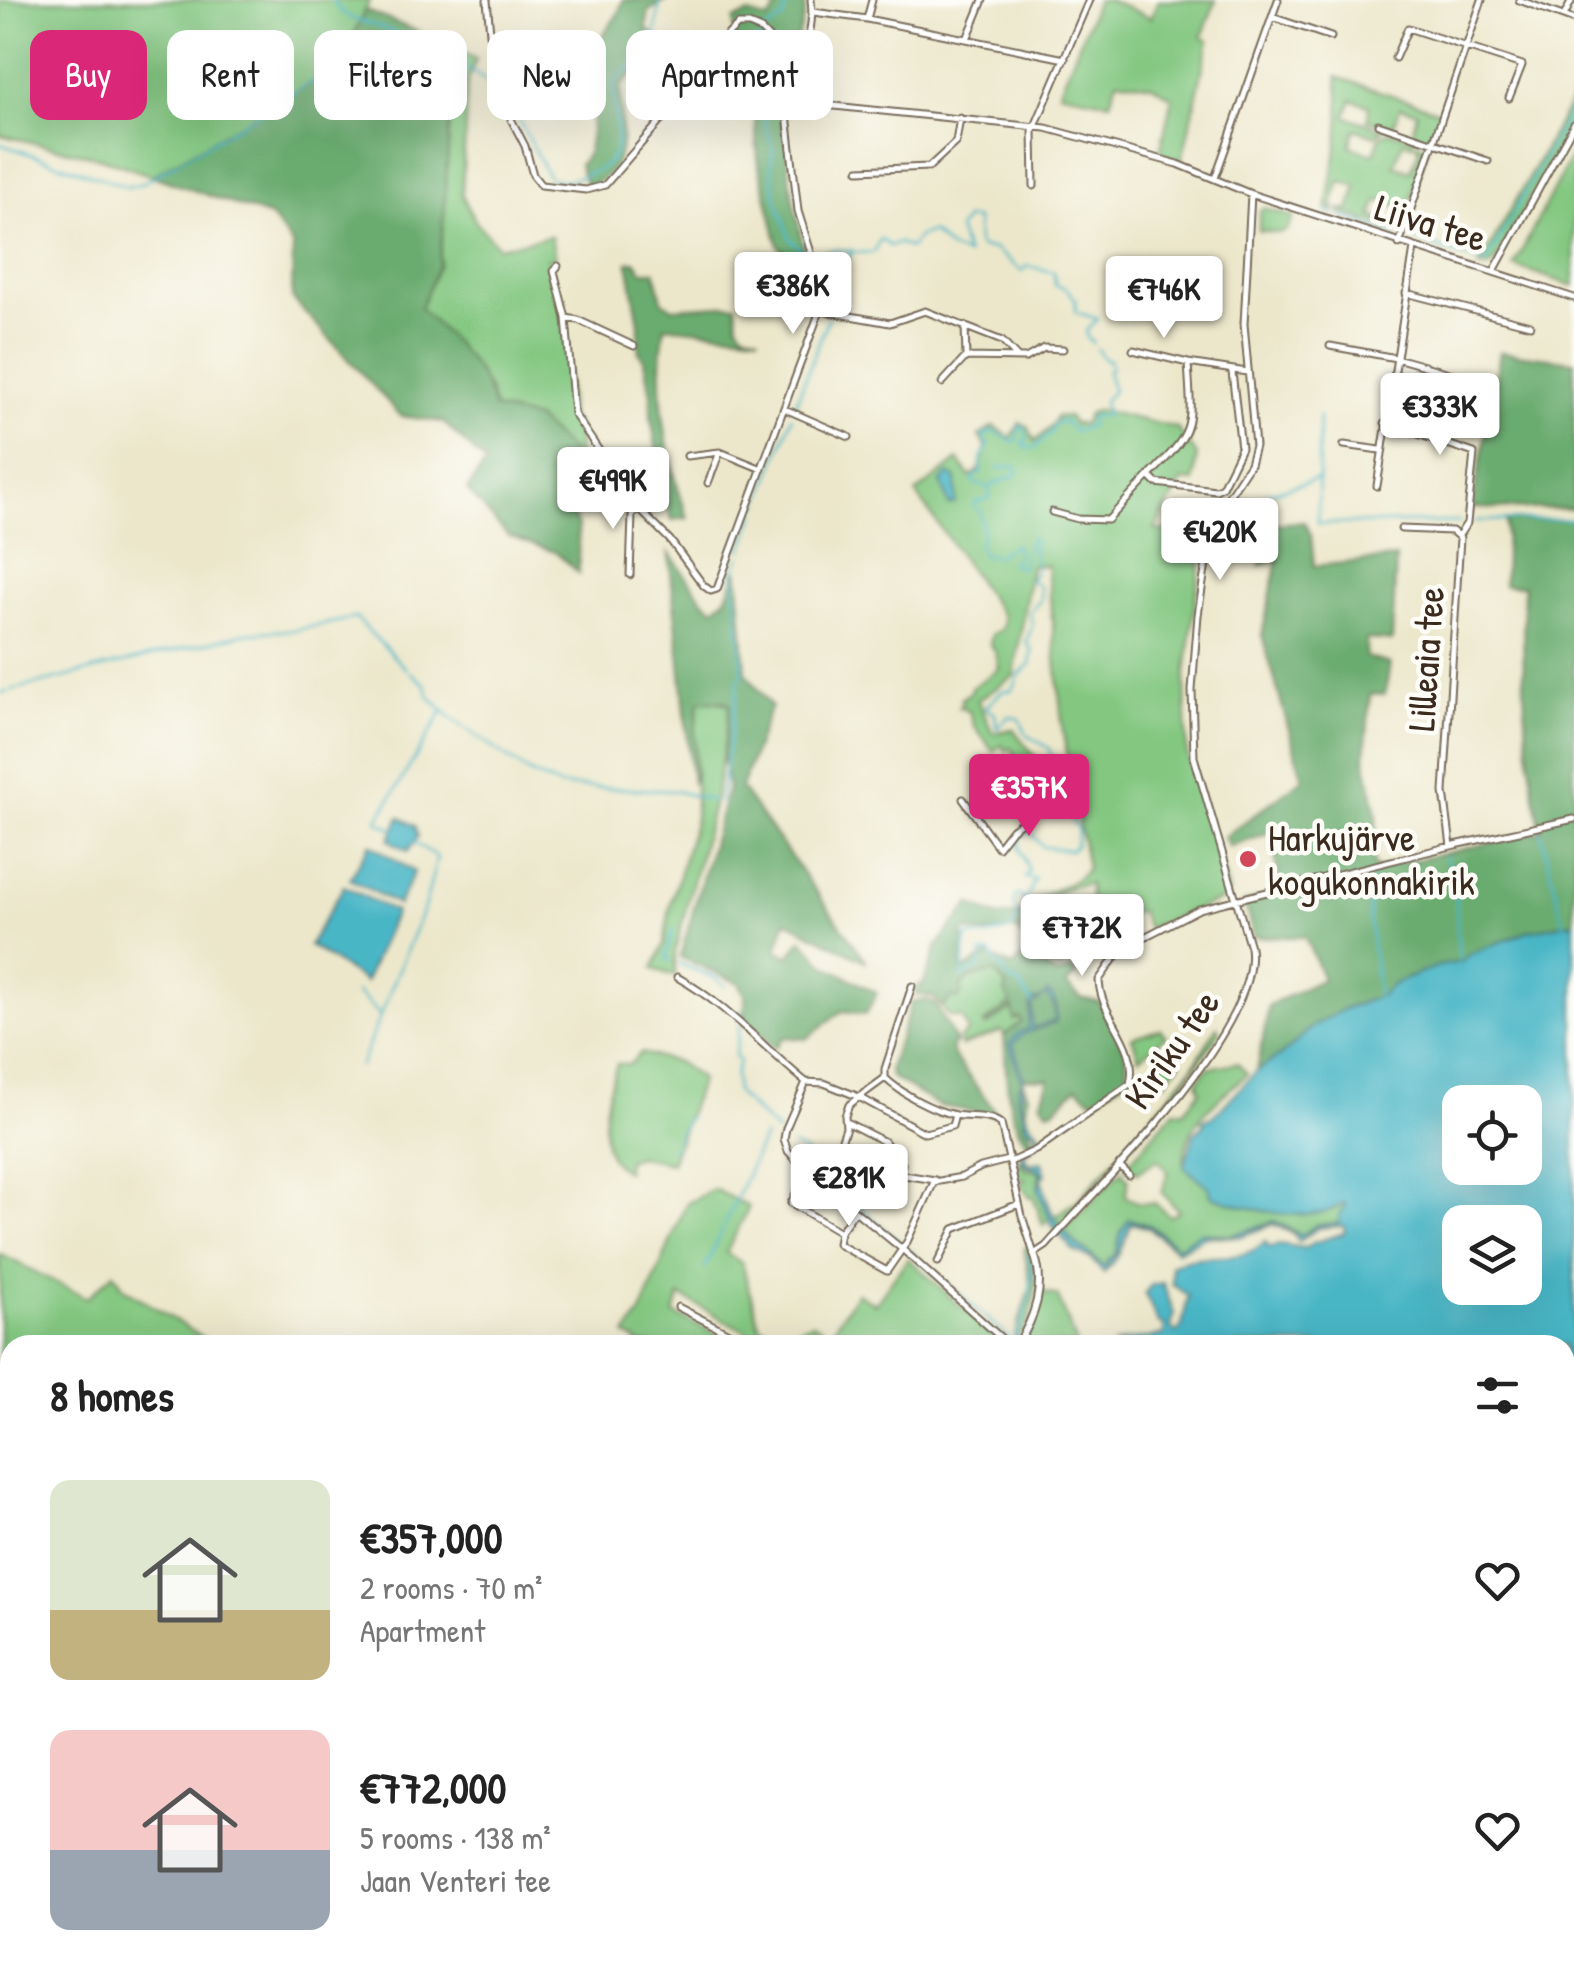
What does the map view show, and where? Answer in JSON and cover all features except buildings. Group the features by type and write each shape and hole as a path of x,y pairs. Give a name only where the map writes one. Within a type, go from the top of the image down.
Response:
{"street":[{"path":"486,0 492,55 514,96 511,119 525,146 536,183 586,190 605,185 658,120"},
{"path":"810,30 811,0"},
{"path":"867,19 872,0"},
{"path":"967,40 983,0"},
{"path":"1034,186 1034,131 1090,0"},
{"path":"1215,178 1278,0"},
{"path":"1399,244 1482,0"},
{"path":"1519,0 1574,20"},
{"path":"1564,16 1572,0"},
{"path":"813,12 867,19 1065,59"},
{"path":"1272,17 1331,37"},
{"path":"733,30 738,25 761,30"},
{"path":"1395,58 1408,28 1522,66 1509,98"},
{"name":"Liiva tee","path":"833,106 1037,126 1178,164 1251,194 1494,272 1574,124"},
{"path":"860,170 930,167 956,142 960,118"},
{"path":"558,266 554,271 566,318 574,414 639,509 711,590 720,582 822,310 823,286 798,211 787,120"},
{"path":"1378,124 1488,160"},
{"name":"Kiriku tee","path":"1034,1254 1119,1166 1201,1066 1226,1027 1246,986 1252,962 1238,900 1194,757 1192,676 1212,531 1217,514 1254,455 1245,277 1251,194"},
{"path":"1376,486 1414,248"},
{"path":"1494,272 1574,298"},
{"path":"1406,293 1530,324"},
{"path":"822,310 890,324 925,311 1002,341 1017,358"},
{"path":"566,318 634,346"},
{"path":"942,383 966,357 966,326"},
{"path":"1330,346 1396,358 1460,376"},
{"path":"966,357 1026,358 1044,348 1063,349"},
{"path":"1133,350 1188,364 1248,372"},
{"path":"1052,512 1078,520 1108,520 1178,447 1191,421 1188,364"},
{"path":"1148,476 1156,483 1222,488 1241,448 1232,372"},
{"path":"785,408 850,437"},
{"path":"1386,423 1474,454 1466,527 1459,535"},
{"path":"1344,446 1380,450"},
{"path":"687,456 720,452 762,470"},
{"path":"708,483 720,452"},
{"path":"630,575 632,515 639,509"},
{"name":"Lilleaia tee","path":"1401,530 1452,531 1459,535 1444,792 1451,846"},
{"path":"963,799 998,847 1012,829 1040,810"},
{"path":"904,1175 938,1180 1023,1157 1130,1084 1130,1053 1100,991 1099,980 1125,946 1179,917 1451,846 1574,819"},
{"path":"677,977 743,1024 806,1082 824,1083 859,1097 925,1132 952,1126 955,1115"},
{"path":"885,1078 884,1068 912,986"},
{"path":"846,1122 885,1142 902,1164 890,1189 883,1193 844,1181 833,1164 849,1105 885,1078"},
{"path":"885,1078 936,1109 996,1120 1003,1129 1039,1290 1022,1335"},
{"path":"806,1082 791,1112 784,1140 788,1151 807,1172 904,1246 997,1335"},
{"path":"857,1186 885,1142"},
{"path":"1119,1166 1129,1175"},
{"path":"807,1172 791,1203 840,1232"},
{"path":"855,1211 840,1232 838,1244 887,1272 938,1180"},
{"path":"938,1262 954,1230 1019,1204"},
{"path":"678,1307 724,1335"}],"green space":[{"path":"0,0 370,0 356,30 314,30 314,81 294,92 294,30 167,30 167,120 247,120 152,176 101,158 0,135"},
{"path":"623,0 667,0 649,11 647,30 626,30 626,81 621,86 618,158 612,170 587,186 579,165 588,152 592,120 606,120 606,31"},
{"path":"760,0 804,0 800,30 734,30 734,20 749,14 769,20 777,8"},
{"path":"1097,0 1109,0 1151,18 1158,0 1216,0 1202,37 1209,41 1182,160 1160,153 1172,97 1152,85 1117,80 1110,102 1059,92"},
{"path":"365,10 414,30 356,30"},
{"path":"467,54 476,59 467,83"},
{"path":"1337,77 1440,111 1429,139 1412,134 1417,112 1400,107 1393,127 1368,120 1369,105 1352,100 1345,116 1383,129 1376,136 1355,129 1350,146 1374,154 1380,137 1389,131 1414,139 1413,144 1403,142 1394,165 1411,171 1420,148 1416,146 1418,142 1428,147 1406,215 1400,215 1402,208 1378,200 1372,216 1396,225 1399,218 1404,220 1400,231 1339,212 1349,211 1357,186 1340,181 1332,205 1335,211 1327,208 1339,128"},
{"path":"314,81 314,120 450,120 439,264 420,308 474,366 494,409 536,419 572,452 576,482 566,499 578,526 579,573 555,552 508,536 467,490 486,463 443,422 401,416 292,298 293,246 271,217 152,176 247,120 294,120 294,92"},
{"path":"1574,96 1574,117 1494,264 1479,267"},
{"path":"450,120 465,120 462,195 476,222 498,247 551,236 555,257 548,259 564,321 570,417 577,426 579,482 572,452 536,419 494,409 489,389 420,308 439,264"},
{"path":"755,120 783,120 793,199 806,259 800,275 778,245 758,162"},
{"path":"1574,154 1574,286 1514,266"},
{"path":"1264,208 1293,217 1288,229 1281,233 1259,231 1259,211"},
{"path":"635,261 642,271 655,271 662,300 672,308 736,304 738,324 744,332 760,336 665,326 661,374 664,423 688,518 672,520 658,485 651,395 645,361 639,352 639,323 628,262"},
{"path":"1500,352 1574,361 1574,509 1472,508"},
{"path":"1099,410 1177,428 1197,455 1194,482 1182,481 1155,530 1204,535 1185,680 1187,753 1229,891 1227,898 1147,928 1140,911 1096,922 1102,932 1087,919 1092,916 1089,884 1070,887 1030,909 1036,911 1035,915 1042,915 1038,921 1057,937 1080,948 1083,944 1103,959 1073,957 1058,968 1014,929 1026,907 1073,881 1087,868 1063,733 1047,565 1031,566 1014,676 978,700 993,733 1013,729 1052,778 1043,786 1033,766 1012,761 1015,753 1011,748 1006,751 1002,745 993,751 974,726 969,711 959,707 971,688 999,669 990,644 992,634 1002,629 1003,617 916,493 958,460 970,477 979,470 986,447 979,436 994,426 1011,438 1020,423 1028,426 1035,442 1056,417 1068,416 1073,424 1083,424 1089,413"},
{"path":"1574,519 1574,922 1527,931 1470,954 1461,962 1438,966 1393,984 1380,996 1342,1010 1312,1027 1287,1051 1257,1071 1269,1005 1323,979 1305,937 1254,937 1244,903 1281,892 1271,833 1229,847 1224,837 1303,779 1262,635 1278,559 1260,565 1266,537 1248,525 1304,522 1311,535 1314,566 1396,558 1392,641 1366,639 1366,657 1390,664 1385,694 1370,695 1365,758 1377,814 1373,861 1376,869 1541,831 1525,709 1524,586 1504,585 1506,521"},
{"path":"669,553 705,602 714,608 726,598 738,570 746,673 771,706 741,788 867,962 786,921 777,950 789,956 802,939 825,965 877,993 866,1014 842,1011 806,1039 784,1037 775,1048 745,1020 745,995 739,983 680,957 728,788 723,757 730,704 699,701 692,782"},
{"path":"699,700 731,704 715,798 675,951 675,976 653,969 664,944 670,907 695,819"},
{"path":"970,904 998,917 1027,913 1032,921 1027,929 989,933 967,930 962,934 965,942 961,972 988,955 1013,967 1023,956 1030,956 1056,975 1073,969 1076,975 1066,985 1081,998 1100,1002 1125,1050 1129,1078 1093,1100 1077,1087 1048,1111 1041,1102 1049,1079 1021,1078 1028,1095 1024,1122 1033,1139 1029,1144 1011,1107 1004,1036 1022,1022 1020,1018 1014,1020 1013,1008 984,1024 1011,1004 1005,992 1007,987 994,972 970,978 960,986 962,994 958,999 952,997 942,1007 933,997 915,994 918,985 923,985 937,946"},
{"path":"994,972 1008,987 1011,1004 984,1023 986,1026 1013,1008 1022,1022 1004,1036 1002,1031 961,1046 959,1039 968,1032 962,1018 949,1016 942,1007 970,978"},
{"path":"927,1000 936,1005 956,1043 952,1045 952,1054 998,1115 939,1106 891,1077 889,1069 912,1001"},
{"path":"1217,1027 1220,1032 1182,1086 1059,1227 1053,1218 1079,1199 1121,1152 1192,1068"},
{"path":"1160,1029 1166,1036 1139,1058 1132,1037"},
{"path":"641,1053 677,1062 701,1079 671,1163 637,1156 627,1160 626,1171 608,1151 606,1106 617,1064 630,1064"},
{"path":"1170,1053 1181,1062 1164,1083 1153,1074"},
{"path":"1237,1063 1247,1074 1195,1125 1185,1151 1184,1167 1209,1187 1344,1203 1347,1206 1340,1223 1317,1225 1302,1235 1274,1221 1230,1236 1201,1232 1177,1247 1151,1226 1130,1219 1121,1231 1116,1254 1106,1267 1075,1247 1063,1231 1122,1171 1129,1180 1125,1196 1139,1203 1155,1203 1170,1216 1179,1211 1162,1193 1168,1172 1158,1159 1138,1172 1125,1167 1175,1110 1183,1112 1200,1091 1197,1082 1207,1068"},
{"path":"1020,1161 1025,1169 1040,1171 1038,1189 1050,1218 1043,1225 1033,1196 1020,1184 1025,1180 1017,1179 1013,1168"},
{"path":"714,1189 749,1207 726,1253 742,1263 759,1325 777,1335 752,1335 680,1296 674,1314 720,1335 626,1335 641,1313 686,1204"},
{"path":"1029,1246 1034,1298 1027,1323 1020,1335 1015,1335 1031,1286 1024,1248"},
{"path":"0,1254 87,1298 114,1273 124,1288 198,1335 0,1335"},
{"path":"908,1258 992,1335 777,1335 812,1323 830,1333 857,1293 875,1304"},
{"path":"1042,1292 1058,1296 1073,1335 1026,1335"}],"water":[{"path":"948,474 956,479 956,503 949,505 941,482"},
{"path":"400,817 415,826 418,837 408,851 389,840"},
{"path":"370,844 414,872 398,905 350,879"},
{"path":"344,886 395,912 365,982 309,945"},
{"path":"1574,922 1574,1335 1164,1335 1164,1325 1158,1323 1145,1293 1151,1285 1163,1283 1174,1314 1171,1327 1176,1333 1182,1326 1188,1296 1172,1284 1171,1266 1195,1258 1244,1254 1265,1241 1270,1248 1279,1244 1306,1248 1344,1233 1345,1226 1318,1228 1299,1241 1294,1234 1273,1224 1239,1237 1205,1236 1177,1251 1149,1228 1131,1223 1119,1254 1104,1273 1090,1258 1074,1251 1053,1227 1038,1190 1041,1171 1026,1165 1020,1153 1035,1142 1037,1133 1026,1126 1018,1098 1022,1081 1009,1044 1019,1032 1028,1029 1031,1001 1048,992 1057,1010 1056,1022 1023,1034 1013,1044 1024,1078 1020,1098 1029,1121 1040,1133 1038,1142 1023,1155 1030,1164 1042,1162 1044,1188 1056,1220 1070,1238 1106,1267 1116,1254 1121,1231 1129,1219 1151,1226 1177,1247 1201,1232 1230,1236 1274,1221 1301,1235 1317,1225 1339,1223 1344,1203 1331,1210 1297,1215 1260,1210 1211,1196 1209,1187 1184,1167 1194,1134 1205,1124 1202,1120 1211,1118 1257,1071 1287,1051 1312,1027 1342,1010 1380,996 1393,984 1438,966 1461,962 1470,954 1527,931","holes":["1047,995 1054,1006 1055,1021 1032,1028 1032,1005"]}],"waterway":[{"path":"332,0 349,16 417,42 487,81"},
{"path":"519,120 549,178 568,180 603,167 616,147 616,79 651,46 660,0"},
{"path":"766,30 783,19 786,6 780,0"},
{"path":"0,144 128,187 143,183 314,80"},
{"path":"1410,238 1486,264 1574,103"},
{"path":"765,120 773,149 775,195 790,239 806,254"},
{"path":"1326,211 1333,214"},
{"path":"1340,216 1397,235"},
{"path":"820,254 834,250 874,252 880,239 890,246 899,243 910,248 918,237 931,232 950,249 967,255 958,230 965,219 976,219 977,243 981,248 994,249 1022,271 1027,266 1054,272 1055,285 1066,288 1076,300 1075,312 1098,319 1086,331 1093,343"},
{"path":"831,310 852,250"},
{"path":"794,408 828,318"},
{"path":"1032,1003 990,953 982,953 980,967 962,977 967,936 982,937 1011,930 1019,918 1013,905 1015,897 1019,895 1025,901 1035,879 1024,878 1029,871 1019,839 1029,831 1043,847 1070,850 1075,846 1078,830 1068,812 1058,811 1066,792 1057,779 1049,748 1027,735 1020,719 1009,716 997,728 995,714 985,708 1002,691 1013,690 1019,675 1030,665 1032,650 1026,642 1033,624 1029,613 1041,599 1040,587 1030,579 1036,573 1033,540 1030,538 1021,568 1011,563 1018,555 1014,545 997,556 982,554 978,544 983,535 981,513 974,506 990,498 988,487 974,483 973,478 981,472 981,459 989,445 982,436 994,431 1015,443 1018,428 1024,426 1024,447 1034,448 1051,433 1054,423 1064,421 1074,432 1091,425 1090,417 1107,415 1103,402 1113,391 1107,372 1111,368 1109,360 1097,349"},
{"path":"1319,416 1318,524 1460,522"},
{"path":"758,507 792,417"},
{"path":"990,486 1016,475 1018,470 1015,466 997,469"},
{"path":"1266,494 1318,479"},
{"path":"1234,503 1259,497"},
{"path":"742,550 756,513"},
{"path":"1476,521 1574,519"},
{"path":"720,802 739,678 743,674 734,573 740,556"},
{"path":"12,690 247,633 295,630 356,618 406,669"},
{"path":"410,672 426,685 428,695 450,717 529,773 560,786 675,791 714,801"},
{"path":"0,693 7,692"},
{"path":"396,831 377,821 443,711"},
{"path":"1541,832 1564,925"},
{"path":"360,1066 426,902 437,857 412,841"},
{"path":"1446,856 1456,898 1459,963"},
{"path":"1371,873 1369,916 1378,997"},
{"path":"670,961 666,957 673,930"},
{"path":"680,964 716,978 725,986"},
{"path":"356,992 380,1015"},
{"path":"740,1019 743,1010"},
{"path":"740,1025 735,1057 739,1061 736,1093 777,1132"},
{"path":"676,1140 689,1116"},
{"path":"705,1268 764,1136"},
{"path":"793,1146 805,1152 810,1163 1006,1335"},
{"path":"1015,1335 1029,1297 1028,1255"}],"place":[{"name":"Harkujärve kogukonnakirik","path":"1248,859"}]}
